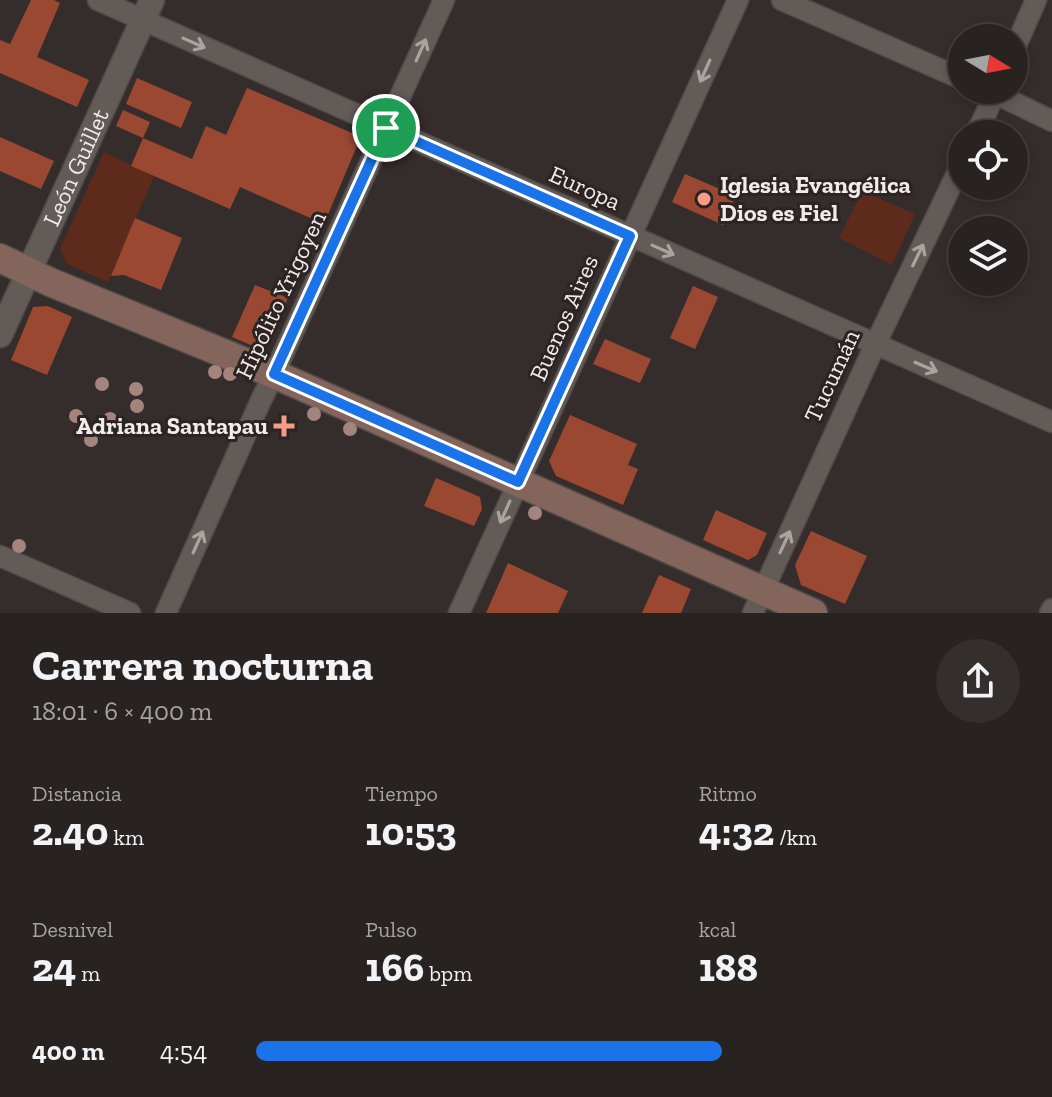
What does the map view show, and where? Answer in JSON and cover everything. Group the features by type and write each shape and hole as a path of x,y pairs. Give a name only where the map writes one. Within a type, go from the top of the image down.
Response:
{"main road":[{"path":"0,258 518,482 758,602 813,613"}],"street":[{"name":"Europa","path":"98,0 148,10 386,128 1052,422"},
{"name":"Hipólito Yrigoyen","path":"166,613 444,0"},
{"name":"Buenos Aires","path":"459,613 738,0"},
{"path":"782,0 948,73"},
{"path":"1025,24 1036,0"},
{"name":"León Guillet","path":"0,335 148,10"},
{"path":"1019,104 1052,121"},
{"name":"Tucumán","path":"758,602 948,192"},
{"path":"0,556 130,613"}],"shaded area":[{"path":"104,152 154,176 108,282 67,264 60,249"},
{"path":"862,191 915,214 892,265 839,238"}],"building":[{"path":"31,0 60,3 37,57 89,80 77,107 0,73 0,40 10,44"},
{"path":"137,78 192,102 181,128 126,104"},
{"path":"247,88 352,133 357,146 324,224 240,187 230,209 131,166 143,138 192,159 206,126 226,135"},
{"path":"123,110 150,122 143,138 116,126"},
{"path":"0,137 54,161 41,189 0,171"},
{"name":"Iglesia Evangélica Dios es Fiel","path":"685,174 736,196 723,225 672,202"},
{"path":"135,218 182,238 161,290 124,275 111,276"},
{"path":"255,285 288,298 268,342 255,347 232,337"},
{"path":"693,286 718,297 695,349 670,338"},
{"path":"48,306 72,317 47,375 11,360 33,307"},
{"path":"605,339 651,359 640,383 593,364"},
{"path":"570,415 637,444 628,465 638,469 623,505 556,476 549,461"},
{"path":"436,478 480,497 482,509 474,526 424,506"},
{"path":"716,510 767,533 757,555 748,560 703,540"},
{"path":"811,531 867,556 845,604 801,585 795,565"},
{"path":"508,563 568,591 558,613 486,613"},
{"path":"659,575 691,589 681,613 642,613"}],"place":[{"name":"Iglesia Evangélica Dios es Fiel","path":"704,199"},
{"name":"Adriana Santapau","path":"284,426"}],"route":[{"path":"386,128 630,236 518,482 274,374 386,128"}]}
